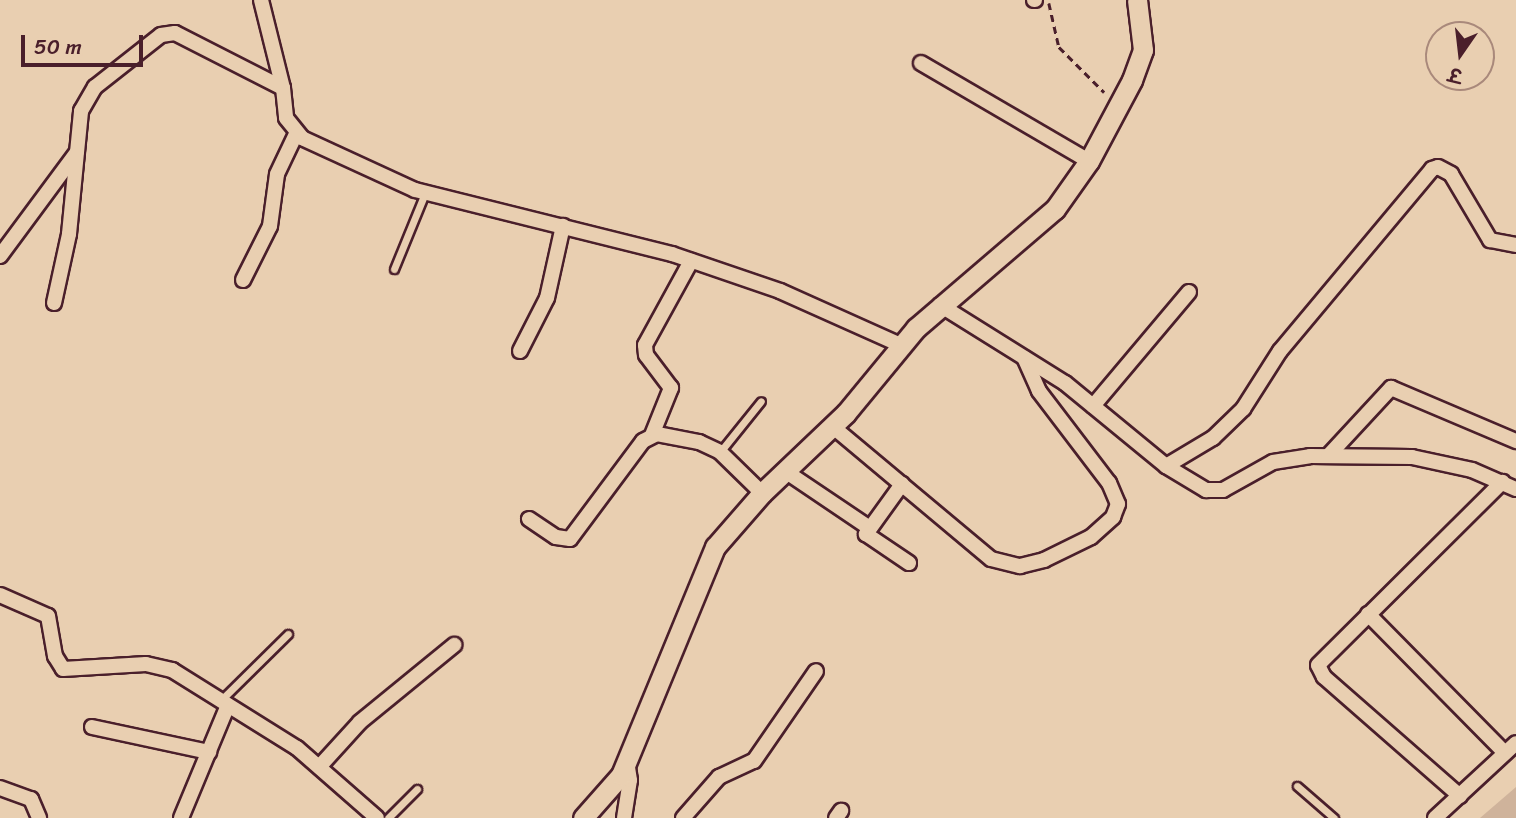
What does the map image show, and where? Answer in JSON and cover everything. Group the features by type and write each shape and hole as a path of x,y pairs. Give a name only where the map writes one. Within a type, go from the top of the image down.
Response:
{"street":[{"path":"261,0 283,88 286,118 296,134 425,193 563,226 691,261 780,291 901,345"},
{"path":"583,818 614,786 627,761 715,547 762,493 832,426 901,345 940,305 1055,209 1089,161 1119,107 1143,50 1137,0"},
{"path":"54,303 69,234 81,111 88,94 167,33 181,34 283,88"},
{"path":"921,63 1089,161"},
{"path":"243,280 270,226 277,174 296,134"},
{"path":"0,256 77,152"},
{"path":"1166,466 1213,438 1243,409 1280,351 1432,169 1438,167 1451,174 1490,240 1516,245"},
{"path":"520,351 547,298 563,226"},
{"path":"529,519 556,537 570,540 652,435 670,385 646,355 645,345 691,261"},
{"path":"1093,406 1189,292"},
{"path":"940,305 1093,406 1192,485 1216,492 1273,462 1328,456 1412,457 1502,482 1516,489"},
{"path":"832,426 902,484 971,547 1002,563 1020,566 1069,551 1113,517 1116,496 1040,391 1024,358"},
{"path":"1328,456 1391,388 1516,441"},
{"path":"652,435 699,442 720,452 762,493"},
{"path":"785,471 868,527"},
{"path":"1460,796 1318,669 1325,654 1502,482"},
{"path":"902,484 868,527 869,538 909,563"},
{"path":"0,595 48,616 55,656 63,668 157,665 225,703 320,766 377,818"},
{"path":"1368,614 1505,753"},
{"path":"320,766 360,722 454,645"},
{"path":"683,818 719,777 754,761 816,671"},
{"path":"181,818 209,752 225,703"},
{"path":"92,727 209,752"},
{"path":"1435,818 1516,743"},
{"path":"624,818 630,780 627,761"},
{"path":"0,788 31,799 39,818"}],"lane":[{"path":"394,269 425,193"},
{"path":"720,452 761,401"},
{"path":"225,703 288,634"},
{"path":"1297,786 1334,818"},
{"path":"388,818 417,789"}],"path":[{"path":"1049,0 1059,47 1119,107"}],"shaded area":[{"path":"1516,787 1516,818 1480,818"}]}
